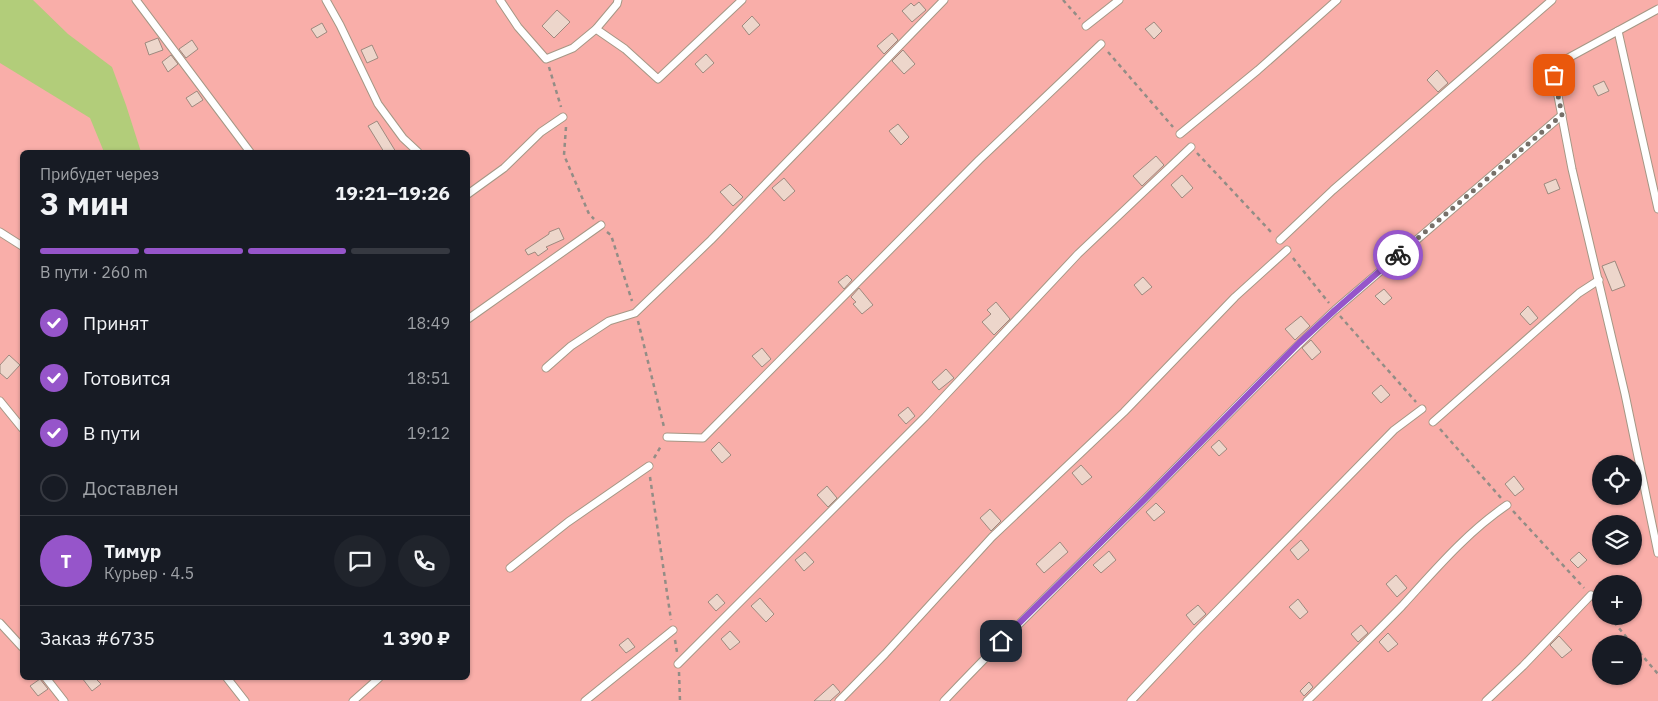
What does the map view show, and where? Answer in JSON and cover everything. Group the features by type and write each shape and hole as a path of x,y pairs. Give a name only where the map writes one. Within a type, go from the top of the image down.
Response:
{"lane":[{"path":"136,0 248,150"},
{"path":"326,0 378,104 403,138 416,150"},
{"path":"500,0 518,27 546,58 573,48 596,30 617,4 618,0"},
{"path":"596,30 626,49 658,79 742,0"},
{"path":"546,368 571,346 609,321 635,313 710,240 944,0"},
{"path":"1086,26 1119,0"},
{"path":"1180,134 1258,70 1337,0"},
{"path":"1280,240 1333,190 1552,0"},
{"path":"1658,9 1559,63 1554,75 1572,169 1625,394 1658,553"},
{"path":"1618,31 1658,209"},
{"path":"667,438 703,438 979,160 1102,44"},
{"path":"944,701 1001,641 1299,343 1562,115"},
{"path":"470,193 504,168 541,132 563,117"},
{"path":"678,664 925,417 1078,254 1191,147"},
{"path":"470,318 600,225"},
{"path":"0,232 20,245"},
{"path":"839,701 885,654 992,536 1124,412 1235,297 1287,250"},
{"path":"1433,422 1579,293 1599,280"},
{"path":"0,401 20,426"},
{"path":"1132,701 1195,633 1394,430 1422,409"},
{"path":"510,568 568,522 649,466"},
{"path":"1307,701 1401,606 1453,549 1494,513 1507,505"},
{"path":"1486,701 1523,666 1591,595"},
{"path":"0,623 20,645"},
{"path":"585,701 673,630"},
{"path":"48,680 64,701"},
{"path":"229,680 245,701"},
{"path":"353,701 377,680"}],"path":[{"path":"546,58 567,130 564,155 589,214 611,236 635,313 667,438 649,466 678,664 680,701"},
{"path":"1616,625 1625,635"},
{"path":"1642,655 1658,674"}],"shaded area":[{"path":"0,0 1658,0 1658,701 0,701"},
{"path":"0,0 33,0 68,34 112,67 140,150 103,150 90,118 0,63"}],"building":[{"path":"919,2 926,10 912,22 902,11 911,3 914,6"},
{"path":"557,10 570,22 554,38 542,26"},
{"path":"752,16 760,25 749,35 742,26"},
{"path":"1154,22 1162,31 1154,39 1145,29"},
{"path":"322,23 327,32 317,38 311,29"},
{"path":"892,33 898,40 884,54 877,46"},
{"path":"158,38 163,50 149,55 145,43"},
{"path":"192,40 198,49 186,58 179,49"},
{"path":"372,45 378,58 367,63 361,50"},
{"path":"903,50 915,64 904,74 892,61"},
{"path":"706,54 714,63 703,73 695,64"},
{"path":"171,55 178,64 168,72 162,62"},
{"path":"1437,70 1448,83 1438,92 1427,80"},
{"path":"1604,81 1609,91 1598,96 1593,86"},
{"path":"197,91 203,100 192,107 186,98"},
{"path":"377,121 395,150 383,150 368,126"},
{"path":"898,124 909,137 901,145 889,131"},
{"path":"1156,156 1164,165 1142,186 1133,176"},
{"path":"1182,175 1193,188 1182,198 1171,185"},
{"path":"784,178 795,191 784,201 772,188"},
{"path":"1556,179 1560,189 1548,194 1544,184"},
{"path":"730,184 743,197 733,206 720,192"},
{"path":"559,228 564,239 546,247 548,249 538,256 535,252 528,255 525,250 549,234 549,232"},
{"path":"1615,261 1625,286 1612,291 1602,266"},
{"path":"847,275 852,280 844,289 838,282"},
{"path":"1143,277 1152,287 1142,295 1134,285"},
{"path":"859,288 873,305 862,314 853,304 856,302 851,297"},
{"path":"1384,289 1392,298 1384,305 1375,296"},
{"path":"996,302 1010,319 994,335 982,322 991,314 987,310"},
{"path":"1528,306 1538,318 1530,325 1520,314"},
{"path":"1301,316 1310,326 1295,340 1285,329"},
{"path":"1311,340 1321,352 1312,360 1302,348"},
{"path":"762,348 771,359 762,367 752,356"},
{"path":"9,355 20,365 7,379 0,373 0,365"},
{"path":"946,369 954,378 939,390 932,382"},
{"path":"1381,385 1390,395 1381,403 1372,393"},
{"path":"908,407 915,416 906,424 898,415"},
{"path":"1219,440 1227,449 1219,456 1211,447"},
{"path":"719,442 731,455 722,463 711,450"},
{"path":"1081,465 1092,477 1082,485 1072,473"},
{"path":"1514,476 1524,489 1515,496 1505,484"},
{"path":"827,486 837,498 828,507 817,495"},
{"path":"1156,503 1165,512 1154,521 1146,512"},
{"path":"990,509 1001,521 991,531 980,518"},
{"path":"1301,540 1309,550 1298,560 1290,550"},
{"path":"1060,542 1068,552 1044,573 1036,564"},
{"path":"1109,551 1116,560 1101,573 1093,565"},
{"path":"805,552 814,562 804,571 795,560"},
{"path":"1579,552 1587,560 1578,568 1570,560"},
{"path":"1396,575 1407,588 1397,597 1386,584"},
{"path":"717,594 725,603 716,611 708,602"},
{"path":"760,598 774,614 766,622 751,606"},
{"path":"1298,599 1308,612 1300,619 1289,607"},
{"path":"1198,605 1206,614 1194,625 1186,615"},
{"path":"1361,625 1368,633 1358,642 1351,634"},
{"path":"730,631 740,642 730,650 721,639"},
{"path":"1388,633 1398,644 1388,652 1379,642"},
{"path":"1559,636 1572,650 1562,658 1550,645"},
{"path":"628,638 635,647 626,653 619,645"},
{"path":"41,680 48,689 38,696 30,686"},
{"path":"84,680 97,680 101,684 92,691"},
{"path":"1309,682 1313,687 1304,696 1300,691"},
{"path":"833,684 840,692 830,701 814,701"}],"way so far":[{"path":"1398,255 1562,115 1554,75"}],"route":[{"path":"1001,641 1299,343 1398,255"}]}
